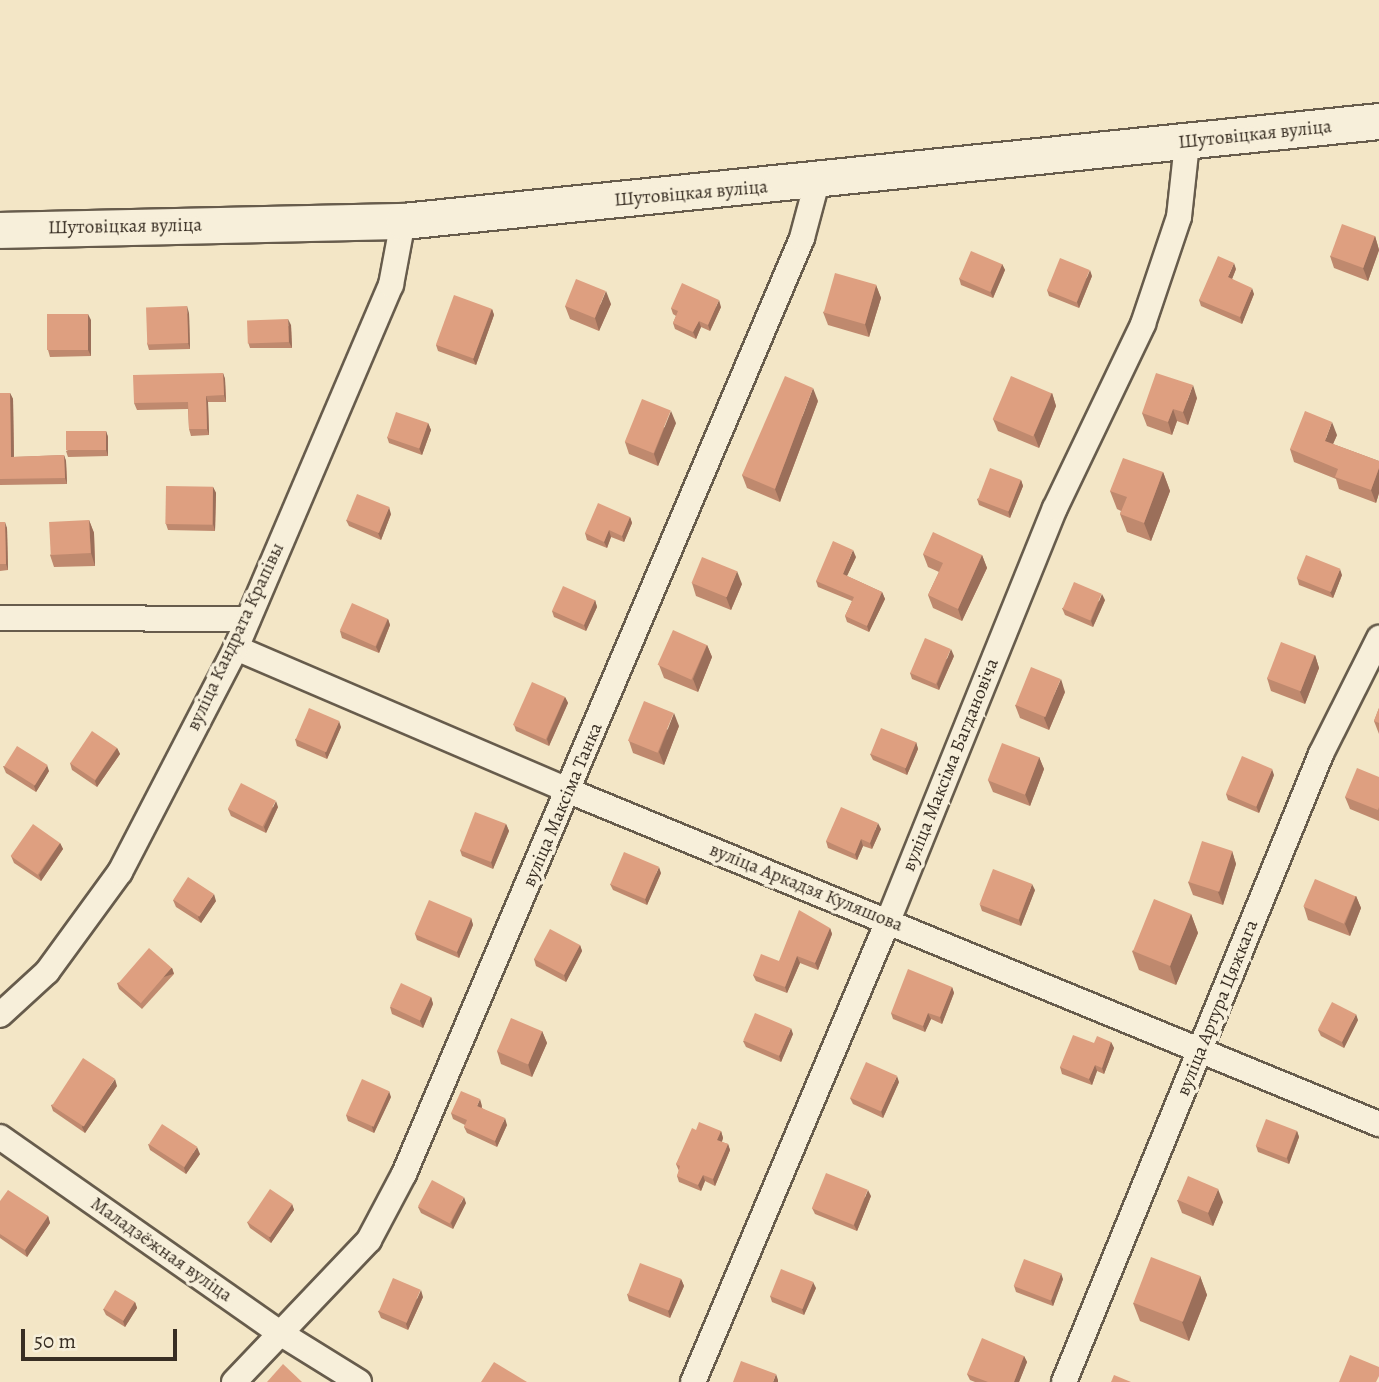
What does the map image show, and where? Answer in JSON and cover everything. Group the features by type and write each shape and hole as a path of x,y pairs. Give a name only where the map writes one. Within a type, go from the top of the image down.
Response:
{"main road":[{"name":"Шутовіцкая вуліца","path":"0,230 404,221 817,182 1379,121"}],"street":[{"name":"вуліца Максіма Багдановіча","path":"693,1382 888,921 1055,508 1143,324 1179,217 1188,143"},
{"name":"вуліца Максіма Танка","path":"234,1382 369,1240 381,1218 569,791 802,238 817,182"},
{"name":"вуліца Кандрата Крапівы","path":"0,1015 47,972 120,873 236,648 391,285 404,221"},
{"path":"0,618 248,619"},
{"name":"вуліца Артура Цяжкага","path":"1065,1382 1321,754 1379,638"},
{"name":"вуліца Аркадзя Куляшова","path":"236,648 569,791 888,921 1200,1053 1379,1124"},
{"name":"Маладзёжная вуліца","path":"0,1138 281,1333 359,1382"}],"building":[{"path":"1342,224 1375,236 1363,268 1330,256"},
{"path":"971,251 1002,264 991,292 959,279"},
{"path":"1218,256 1234,263 1228,277 1252,288 1240,317 1199,300"},
{"path":"1060,258 1090,270 1077,302 1047,290"},
{"path":"835,273 876,285 865,324 824,312"},
{"path":"576,279 606,291 595,318 565,306"},
{"path":"682,283 719,300 708,325 699,321 693,332 673,323 678,311 671,308"},
{"path":"454,295 492,309 473,358 436,345"},
{"path":"187,306 188,343 147,344 146,307"},
{"path":"47,314 88,314 88,350 47,350"},
{"path":"288,319 289,342 248,343 247,320"},
{"path":"223,373 224,395 206,396 207,429 189,429 188,402 134,403 133,375"},
{"path":"1156,373 1193,385 1183,412 1173,409 1168,422 1142,413"},
{"path":"785,376 813,388 775,489 742,475"},
{"path":"1011,376 1052,393 1033,436 993,419"},
{"path":"0,393 10,393 11,457 64,455 65,478 0,479"},
{"path":"642,399 671,411 654,453 625,442"},
{"path":"1305,411 1332,422 1325,441 1379,461 1371,490 1335,477 1338,469 1290,449"},
{"path":"396,412 428,423 419,449 387,438"},
{"path":"66,431 106,431 106,450 66,450"},
{"path":"1123,458 1163,472 1144,523 1120,514 1127,497 1110,491"},
{"path":"990,468 1021,480 1009,512 978,500"},
{"path":"166,486 213,487 212,525 165,524"},
{"path":"357,494 389,507 379,533 347,520"},
{"path":"598,503 630,517 622,536 609,530 604,542 585,533"},
{"path":"89,520 91,553 51,555 49,522"},
{"path":"0,522 5,522 6,564 0,564"},
{"path":"933,532 982,555 958,609 928,595 943,563 923,554"},
{"path":"833,541 853,550 843,574 882,592 867,626 845,616 854,597 816,581"},
{"path":"1306,555 1340,569 1331,592 1297,578"},
{"path":"702,557 737,571 727,597 692,583"},
{"path":"1074,582 1102,594 1090,620 1063,609"},
{"path":"563,586 595,600 584,625 552,611"},
{"path":"352,603 388,619 375,646 340,630"},
{"path":"673,630 707,645 691,680 658,665"},
{"path":"925,638 951,649 936,684 910,673"},
{"path":"1281,642 1315,655 1301,691 1267,678"},
{"path":"1031,667 1061,679 1045,717 1016,705"},
{"path":"532,682 565,697 546,740 513,725"},
{"path":"644,701 674,713 658,753 628,741"},
{"path":"309,708 339,721 326,752 296,739"},
{"path":"1379,708 1379,723 1374,721"},
{"path":"881,728 916,742 906,768 871,754"},
{"path":"92,731 117,748 95,780 70,763"},
{"path":"1002,743 1039,757 1025,795 988,780"},
{"path":"17,746 48,765 35,785 4,766"},
{"path":"1242,756 1272,769 1256,807 1226,794"},
{"path":"1357,768 1379,777 1378,810 1345,797"},
{"path":"241,783 276,801 263,827 228,809"},
{"path":"841,807 878,823 870,843 861,839 855,854 826,841"},
{"path":"475,812 506,824 491,862 460,850"},
{"path":"33,824 60,843 38,875 11,856"},
{"path":"1202,841 1232,851 1219,892 1189,882"},
{"path":"624,852 659,867 645,899 610,884"},
{"path":"993,869 1032,884 1019,920 979,904"},
{"path":"188,877 214,894 199,917 173,900"},
{"path":"1315,879 1356,896 1344,924 1303,907"},
{"path":"1154,899 1191,914 1170,966 1133,951"},
{"path":"429,900 471,918 457,952 415,934"},
{"path":"799,910 830,928 815,963 797,956 785,987 753,975 761,954 779,961"},
{"path":"550,929 580,945 564,975 534,959"},
{"path":"149,948 172,968 141,1003 118,983"},
{"path":"908,969 952,987 940,1017 928,1013 923,1026 891,1013"},
{"path":"401,983 431,997 420,1021 390,1007"},
{"path":"1332,1002 1356,1014 1342,1042 1318,1030"},
{"path":"755,1013 791,1028 779,1056 743,1041"},
{"path":"511,1018 542,1031 528,1064 497,1051"},
{"path":"1073,1035 1094,1043 1097,1036 1111,1042 1102,1068 1095,1065 1089,1079 1060,1067"},
{"path":"83,1058 115,1079 84,1127 52,1106"},
{"path":"866,1062 897,1076 881,1111 850,1098"},
{"path":"362,1079 389,1091 374,1127 346,1115"},
{"path":"461,1091 480,1099 477,1106 505,1118 495,1141 464,1127 467,1120 451,1113"},
{"path":"1266,1119 1297,1131 1286,1158 1256,1146"},
{"path":"699,1122 721,1131 717,1140 728,1144 713,1179 703,1175 698,1185 677,1176 680,1166 676,1164 692,1128 696,1130"},
{"path":"162,1124 197,1147 184,1167 149,1144"},
{"path":"826,1173 868,1190 853,1225 812,1208"},
{"path":"1188,1176 1218,1189 1208,1213 1178,1200"},
{"path":"432,1180 464,1197 450,1223 418,1206"},
{"path":"270,1189 292,1204 270,1237 248,1222"},
{"path":"8,1190 48,1216 25,1250 0,1234 0,1201"},
{"path":"1151,1257 1200,1276 1183,1322 1133,1303"},
{"path":"1024,1259 1061,1273 1051,1300 1014,1286"},
{"path":"640,1263 681,1279 669,1311 628,1295"},
{"path":"781,1269 813,1282 803,1309 770,1296"},
{"path":"393,1278 421,1290 407,1323 379,1311"},
{"path":"115,1290 135,1302 123,1321 104,1309"},
{"path":"982,1338 1024,1356 1014,1382 988,1382 967,1374"},
{"path":"1350,1355 1379,1367 1376,1382 1339,1382"},
{"path":"741,1361 776,1374 773,1382 733,1382"},
{"path":"494,1362 527,1382 481,1382"},
{"path":"283,1364 302,1382 267,1382"},
{"path":"1114,1375 1131,1382 1111,1382"}]}
